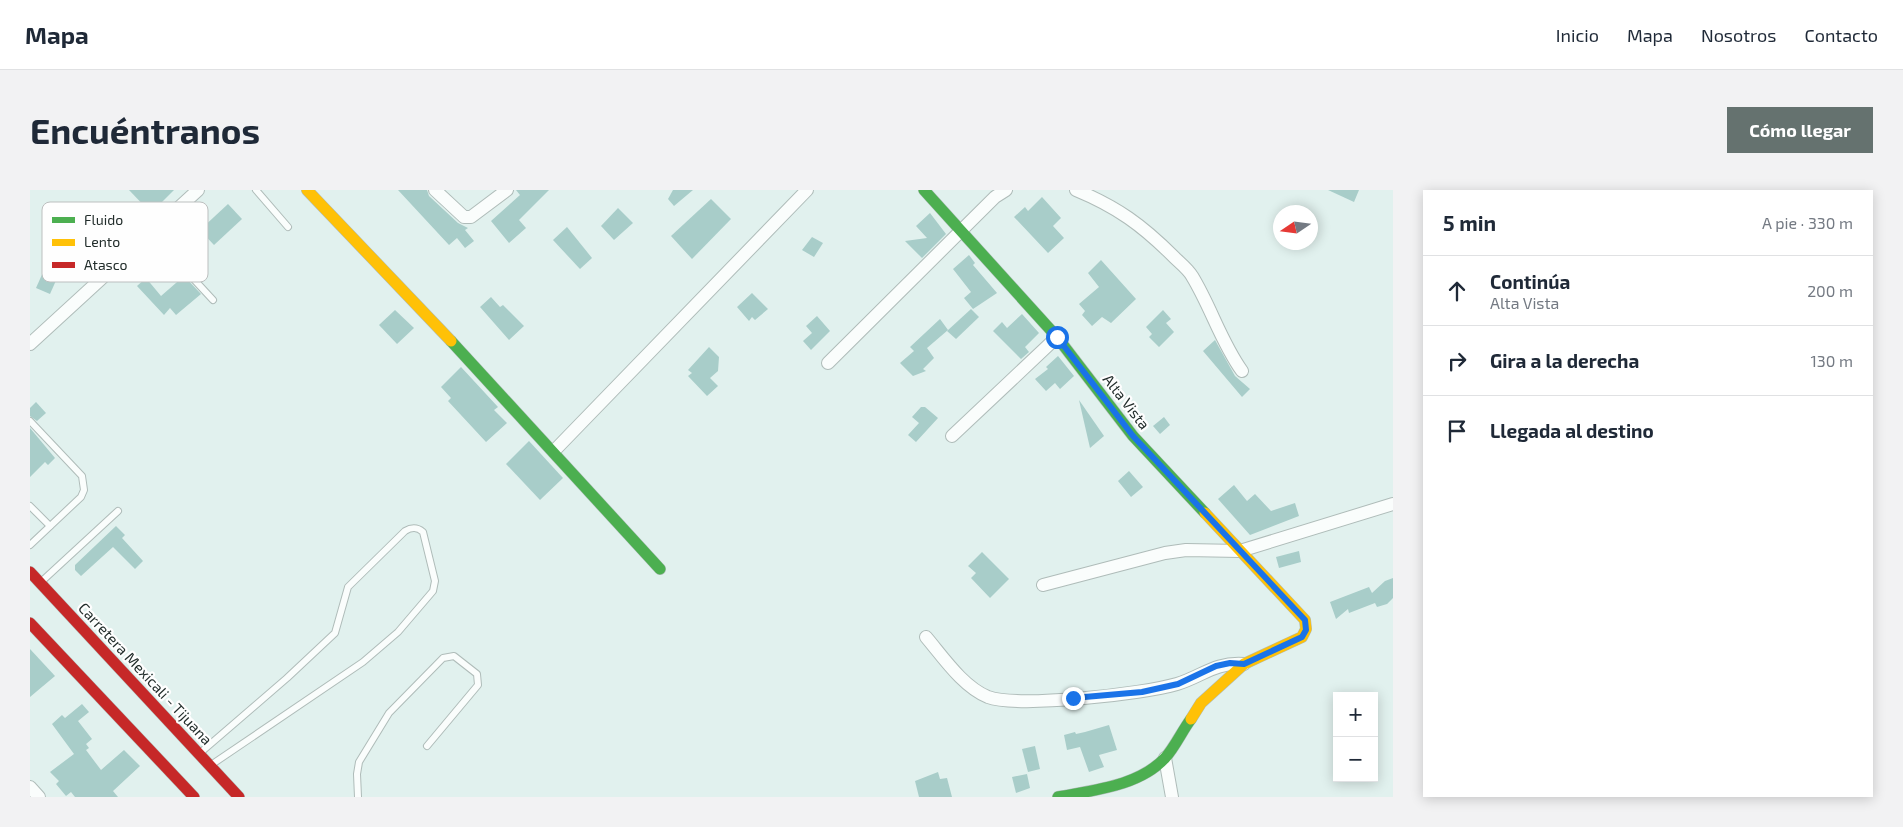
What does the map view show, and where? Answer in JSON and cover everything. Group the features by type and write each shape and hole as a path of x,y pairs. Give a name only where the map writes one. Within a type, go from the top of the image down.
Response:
{"street":[{"path":"185,202 198,190"},
{"path":"307,190 554,451 660,568"},
{"path":"435,190 464,217 471,217 507,190"},
{"path":"554,451 807,190"},
{"name":"Alta Vista","path":"924,190 960,233 1057,337 1133,436 1305,620 1306,630 1302,637 1244,664"},
{"path":"828,363 995,197 1006,190"},
{"path":"1076,190 1108,204 1150,233 1191,274 1216,321 1228,352 1242,371"},
{"path":"30,344 99,282"},
{"path":"952,436 1057,337"},
{"path":"1043,585 1165,552 1186,550 1240,551 1393,504"},
{"name":"Carretera Mexicali - Tijuana","path":"30,572 239,797"},
{"path":"30,623 194,797"},
{"path":"926,637 976,690 989,697 1012,701 1142,692 1178,684 1216,666 1230,663 1244,664"},
{"path":"1058,797 1129,782 1164,758 1201,703 1244,664"},
{"path":"1164,758 1172,797"},
{"path":"30,787 39,797"}],"lane":[{"path":"256,190 288,227"},
{"path":"196,282 213,300"},
{"path":"30,421 82,476 84,490 81,497 30,545"},
{"path":"30,506 50,526"},
{"path":"40,583 118,511"},
{"path":"199,754 287,678 335,633 348,587 405,532 411,528 423,532 435,581 433,591 398,632 363,662 210,766"},
{"path":"358,797 359,762 388,713 443,658 454,656 477,674 478,685 427,746"}],"building":[{"path":"129,190 174,190 162,202 140,202"},
{"path":"398,190 427,190 429,196 458,223 468,228 465,230 474,241 465,248 457,238 449,245"},
{"path":"516,190 549,190 519,220 526,228 509,243 491,221 520,195"},
{"path":"673,190 693,190 674,206 668,199"},
{"path":"1328,190 1359,190 1354,202"},
{"path":"1042,197 1061,218 1053,226 1064,238 1048,253 1014,217 1025,207 1028,211"},
{"path":"711,199 731,219 692,259 671,236"},
{"path":"228,204 242,219 214,245 208,239 208,223"},
{"path":"618,208 633,223 614,240 601,226"},
{"path":"930,213 946,234 922,258 905,241 927,238 916,226"},
{"path":"567,227 592,258 580,269 553,240"},
{"path":"812,237 823,243 814,257 802,250"},
{"path":"969,255 975,263 973,265 997,293 973,309 964,298 971,292 953,269"},
{"path":"1101,260 1136,299 1111,323 1102,317 1092,326 1082,315 1085,311 1079,304 1099,287 1088,273"},
{"path":"42,274 42,282 55,282 50,294 36,288"},
{"path":"142,282 149,282 161,296 177,282 190,282 201,294 176,315 170,308 164,315 137,286"},
{"path":"752,293 768,309 755,320 752,317 749,321 737,307"},
{"path":"491,297 500,307 503,305 524,326 509,340 480,307"},
{"path":"971,309 979,317 956,339 947,331"},
{"path":"395,310 414,328 397,344 379,325"},
{"path":"1163,310 1171,319 1166,323 1174,332 1159,347 1149,337 1152,334 1146,327"},
{"path":"1022,314 1039,333 1025,347 1029,352 1021,359 993,331 1002,322 1007,328"},
{"path":"817,316 830,331 811,350 803,341 812,333 806,326"},
{"path":"940,319 948,330 927,348 934,358 923,369 926,371 913,376 900,363 914,351 910,347"},
{"path":"1215,340 1235,376 1250,389 1242,397 1203,351"},
{"path":"709,347 719,357 718,371 710,378 718,386 707,396 688,376 692,373 688,370"},
{"path":"1058,356 1074,376 1060,389 1055,383 1046,391 1035,379 1048,369 1046,367"},
{"path":"461,367 498,407 494,410 507,423 486,442 448,401 451,398 441,387"},
{"path":"1079,400 1104,436 1090,448"},
{"path":"36,402 46,413 37,421 30,416 30,408"},
{"path":"921,407 925,407 938,418 916,442 908,435 919,423 912,417"},
{"path":"1164,417 1170,425 1160,434 1153,426"},
{"path":"30,428 55,458 48,465 45,462 30,477"},
{"path":"529,441 563,478 540,500 506,464"},
{"path":"1129,471 1143,487 1131,497 1118,481"},
{"path":"1234,485 1247,501 1255,494 1271,511 1295,503 1299,516 1250,535 1218,499"},
{"path":"116,526 125,535 122,538 143,561 135,569 113,547 81,576 75,570 75,565"},
{"path":"1299,551 1301,562 1279,568 1276,557"},
{"path":"982,552 1009,579 990,598 971,578 976,573 968,566"},
{"path":"1393,578 1393,598 1387,604 1377,607 1375,603 1349,613 1348,609 1336,619 1330,602 1369,587 1372,593 1385,581"},
{"path":"30,649 55,676 30,697"},
{"path":"82,704 89,712 78,721 92,739 86,744 89,748 86,750 101,770 124,750 140,766 113,791 118,797 75,797 71,792 66,796 56,784 59,781 50,772 74,754 52,724 62,715 65,718"},
{"path":"1109,725 1117,750 1099,755 1104,767 1089,772 1080,747 1067,750 1064,735 1085,732"},
{"path":"1035,746 1040,769 1028,772 1022,749"},
{"path":"938,772 940,779 947,778 952,797 919,797 915,781"},
{"path":"1027,774 1030,788 1016,793 1012,777"}],"traffic: fast":[{"path":"924,190 1057,337 1133,436 1205,513"},
{"path":"451,341 660,569"},
{"path":"1058,797 1101,789 1142,775 1165,758 1191,719"}],"traffic: slow":[{"path":"307,190 451,341"},
{"path":"1191,719 1201,703 1244,664 1302,637 1306,629 1305,620 1205,513"}],"traffic: jam":[{"path":"30,572 239,797"},
{"path":"30,623 194,797"}],"route":[{"path":"1057,337 1133,436 1305,620 1306,630 1302,637 1244,664 1230,663 1216,666 1178,684 1142,692 1073,698"}]}
